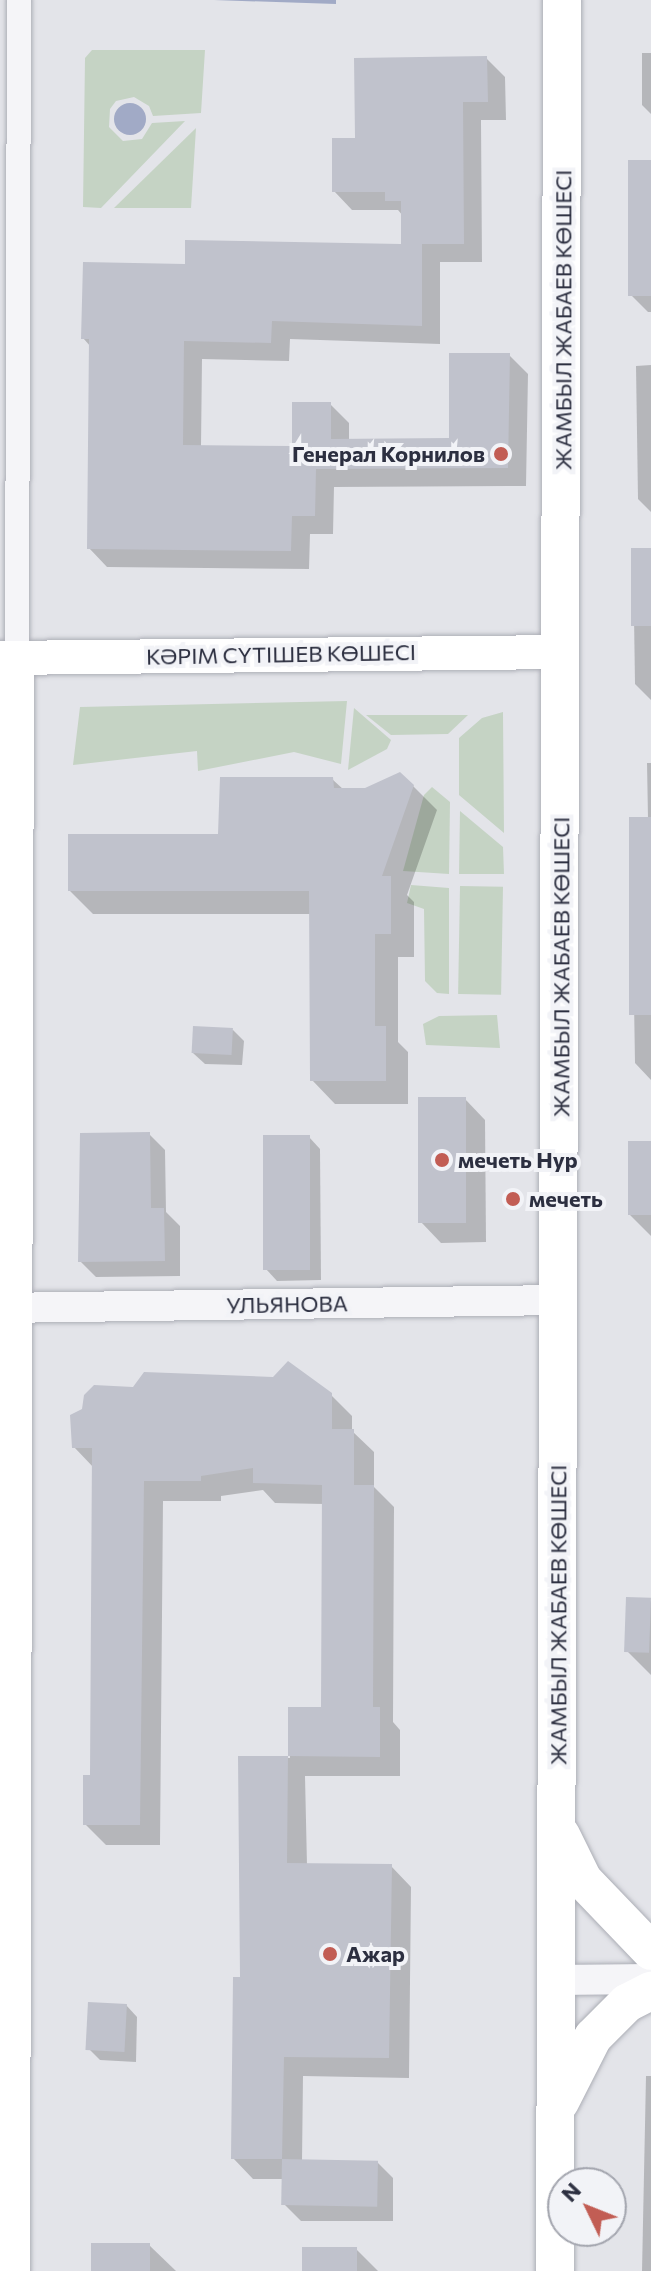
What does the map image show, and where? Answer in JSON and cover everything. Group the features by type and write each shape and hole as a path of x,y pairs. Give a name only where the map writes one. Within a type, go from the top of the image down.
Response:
{"main road":[{"name":"ЖАМБЫЛ ЖАБАЕВ КӨШЕСІ","path":"555,2271 553,2132 562,652 562,0"},
{"name":"КӘРІМ СҮТІШЕВ КӨШЕСІ","path":"8,658 562,652"},
{"path":"8,658 7,1984 13,2271"},
{"path":"556,1820 583,1880 651,1951"},
{"path":"553,2132 564,2090 593,2037 627,2003 651,1991"}],"street":[{"path":"8,658 19,0"},
{"name":"УЛЬЯНОВА","path":"7,1308 559,1300"},
{"path":"556,1980 651,1979"}],"green space":[{"path":"92,50 205,50 201,113 153,116 149,106 134,97 116,101 110,109 109,127 123,141 142,139 152,123 185,121 101,208 83,207 85,58"},
{"path":"196,128 191,208 114,208"},
{"path":"347,701 341,764 294,752 198,771 197,751 73,765 80,707"},
{"path":"354,708 391,740 387,749 348,770"},
{"path":"503,712 504,833 459,795 459,738 482,718"},
{"path":"366,715 468,715 448,734 391,735"},
{"path":"432,787 450,802 449,874 403,871 424,795"},
{"path":"460,811 503,847 504,874 459,874"},
{"path":"411,885 449,888 449,994 437,993 425,981 424,909 407,903"},
{"path":"460,886 503,887 501,995 458,994"},
{"path":"497,1015 500,1048 426,1045 423,1024 439,1016"}],"water":[{"path":"214,0 336,0 336,4"},
{"path":"130,103 141,108 146,119 141,130 130,135 119,130 114,119 119,108"}],"building":[{"path":"487,56 488,102 463,102 464,244 422,244 422,326 272,321 271,343 184,341 183,445 292,446 292,402 331,402 331,439 449,438 449,353 510,353 508,468 316,469 315,516 292,516 291,551 87,549 89,339 81,339 83,262 185,264 185,240 401,244 401,201 385,201 385,192 332,192 332,138 355,138 354,58"},
{"path":"628,160 651,160 651,296 628,296"},
{"path":"631,548 651,548 651,626 631,626"},
{"path":"400,772 414,785 382,876 391,876 391,934 375,934 375,1026 386,1026 386,1081 310,1081 309,891 68,891 68,834 218,834 220,777 333,777 334,788 365,788"},
{"path":"629,817 651,817 651,1015 629,1015"},
{"path":"193,1026 233,1028 232,1055 192,1053"},
{"name":"мечеть Нур","path":"418,1097 466,1097 466,1223 418,1223"},
{"path":"150,1132 151,1208 164,1208 165,1261 78,1262 80,1133"},
{"path":"263,1135 310,1135 310,1270 263,1270"},
{"path":"628,1141 651,1141 651,1215 628,1215"},
{"path":"288,1361 332,1393 332,1429 354,1429 354,1485 374,1485 373,1707 380,1707 380,1757 288,1756 288,1707 321,1707 322,1485 253,1483 253,1468 201,1476 201,1481 144,1481 140,1825 83,1825 83,1775 90,1775 92,1448 72,1448 70,1415 82,1409 84,1395 94,1385 133,1387 144,1372 273,1377"},
{"path":"626,1597 651,1598 649,1653 624,1652"},
{"path":"238,1756 288,1756 287,1863 392,1864 389,2058 284,2057 282,2159 231,2159 233,1977 240,1977"},
{"path":"88,2002 127,2004 124,2052 85,2050"},
{"path":"282,2159 378,2161 377,2207 281,2205"},
{"path":"91,2243 150,2243 150,2271 91,2271"},
{"path":"302,2247 357,2247 357,2271 302,2271"}],"place":[{"name":"Генерал Корнилов","path":"501,454"},
{"name":"мечеть Нур","path":"442,1160"},
{"name":"мечеть","path":"513,1199"},
{"name":"Ажар","path":"330,1954"}]}
